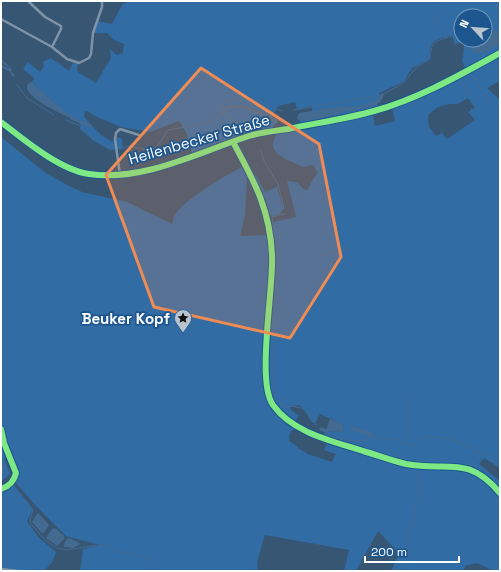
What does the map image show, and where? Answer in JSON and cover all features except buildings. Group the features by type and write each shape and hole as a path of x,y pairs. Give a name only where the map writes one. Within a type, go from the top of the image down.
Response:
{"main road":[{"name":"Heilenbecker Straße","path":"1,122 50,157 71,169 95,175 120,174 163,166 197,156 257,134 356,116 389,107 423,93 500,53"}],"street":[{"path":"28,1 45,17 61,26 52,47"},
{"path":"1,19 52,47 71,61 84,62 91,54 93,33 102,7 102,1"},
{"name":"Heilenbecker Straße","path":"120,174 116,133 120,129 139,135"},
{"path":"233,142 260,196 266,212 269,230 273,260 267,351 267,376 268,391 272,404 282,415 316,435 406,464 453,466 468,469 478,473 486,479 500,493"},
{"path":"1,429 4,443 16,473 10,484 1,489"},
{"path":"1,569 18,571"}],"highlighted area":[{"path":"201,68 319,144 341,257 290,338 154,307 106,175"}],"shaded area":[{"path":"129,1 500,1 500,81 487,88 500,100 500,468 484,458 479,464 500,481 500,571 494,571 477,563 465,566 464,571 391,571 399,553 378,531 356,571 344,571 349,550 265,535 257,562 258,571 80,571 83,549 100,545 66,536 37,507 15,482 18,472 12,457 4,458 10,474 1,481 1,137 47,174 69,186 82,192 127,202 172,224 174,216 187,202 215,182 242,167 247,177 245,215 240,236 268,235 271,260 263,362 266,395 270,406 296,428 291,431 289,441 308,454 332,462 336,454 324,450 328,442 376,457 380,453 324,436 326,431 342,432 344,425 320,414 316,422 313,423 299,405 290,406 291,410 299,416 294,422 281,412 275,405 269,391 268,363 273,275 269,223 296,217 287,181 297,182 303,189 308,190 313,179 318,173 313,165 303,167 280,156 274,149 273,142 277,133 300,128 300,115 312,112 312,106 297,109 295,102 278,106 272,117 279,120 271,129 245,136 193,155 186,132 179,121 150,132 121,127 85,111 84,117 101,135 112,142 117,137 122,139 123,149 110,150 94,141 80,129 81,125 32,82 34,78 23,69 28,62 40,72 44,66 43,62 51,58 69,71 73,63 78,64 77,70 79,73 96,83 111,58 110,49 117,55 123,53 124,44 114,40 107,33 94,33 98,21 112,24 122,5","holes":["453,8 493,8 493,48 464,48 462,60 467,74 411,102 392,109 395,121 375,126 373,115 379,112 377,102 380,99 379,93 404,81 412,68 428,60 430,57 432,44 435,41 452,36 453,39","468,98 475,108 468,112 475,120 447,139 442,133 436,136 429,127 429,114 438,107 449,104 458,104"]},
{"path":"493,30 500,31 500,44 493,48"},
{"path":"470,48 493,48 478,53"},
{"path":"1,59 12,69 11,71 15,76 13,77 10,72 1,67 1,65 11,69 1,62"},
{"path":"31,82 73,117 72,119 35,98 27,89 27,85"},
{"path":"363,105 363,107 354,111 347,111 323,118 304,121 297,119 299,113 342,106 352,107"},
{"path":"256,175 265,192 277,187 283,209 280,214 273,216 270,215 266,200 253,176"},
{"path":"330,419 344,425 342,432 326,431"},
{"path":"14,485 33,509 27,521 38,537 56,552 53,561 44,571 1,571 1,493 6,492"},
{"path":"38,513 49,525 44,533 42,533 32,522"},
{"path":"55,528 64,536 64,539 57,546 46,538 52,529"},
{"path":"69,538 81,544 73,548 63,547 66,540"}],"waterway":[{"path":"446,38 447,34 436,20 436,17 439,10 447,1"},
{"path":"493,24 500,17"},
{"path":"294,110 382,95 403,83 417,67 430,59 432,46 435,43 439,40 453,36"},
{"path":"473,76 481,90"},
{"path":"462,81 468,93"},
{"path":"17,85 27,98 54,115"},
{"path":"482,93 490,105"},
{"path":"363,107 379,101 382,95"},
{"path":"66,120 80,126 99,142 106,145 120,148 128,146 149,150 155,148 160,143 168,130 195,126 209,122 219,115 223,103 233,100 248,97 253,98 275,109 283,111"},
{"path":"223,114 225,109 237,106 258,112 276,121"},
{"path":"218,116 223,114 255,131"},
{"path":"72,118 90,126"},
{"path":"261,151 264,161 278,184 284,209"},
{"path":"284,214 272,217 277,245 278,263 276,296 277,307 274,331 274,391 281,405 300,408 312,414 316,426"},
{"path":"316,256 350,248"},
{"path":"409,437 407,409 411,394"},
{"path":"352,428 373,436"},
{"path":"321,429 326,431"},
{"path":"324,434 343,440 364,441 373,436 383,440 389,438 399,440 405,445 413,446 423,436 451,439 470,447 476,452 488,455 500,467"},
{"path":"405,444 408,440"},
{"path":"1,462 4,475 7,477"},
{"path":"399,571 410,556 407,540 415,516 415,503 419,492 420,485 417,470"},
{"path":"15,491 19,497 33,510 30,519 31,524 45,540 57,548 67,550 98,545 110,546 120,552 138,555 149,560"},
{"path":"152,562 162,571"}],"cycle path":[{"path":"1,122 54,161 66,167 89,174 130,174 170,164 254,135 342,119 390,106 438,86 500,53"},
{"path":"233,142 260,196 271,239 272,270 267,333 266,376 268,393 273,405 281,415 291,423 314,435 406,464 467,469 477,473 500,493"},
{"path":"1,429 4,443 16,473 11,483 1,489"}],"place":[{"name":"Beuker Kopf","path":"183,333"}]}
